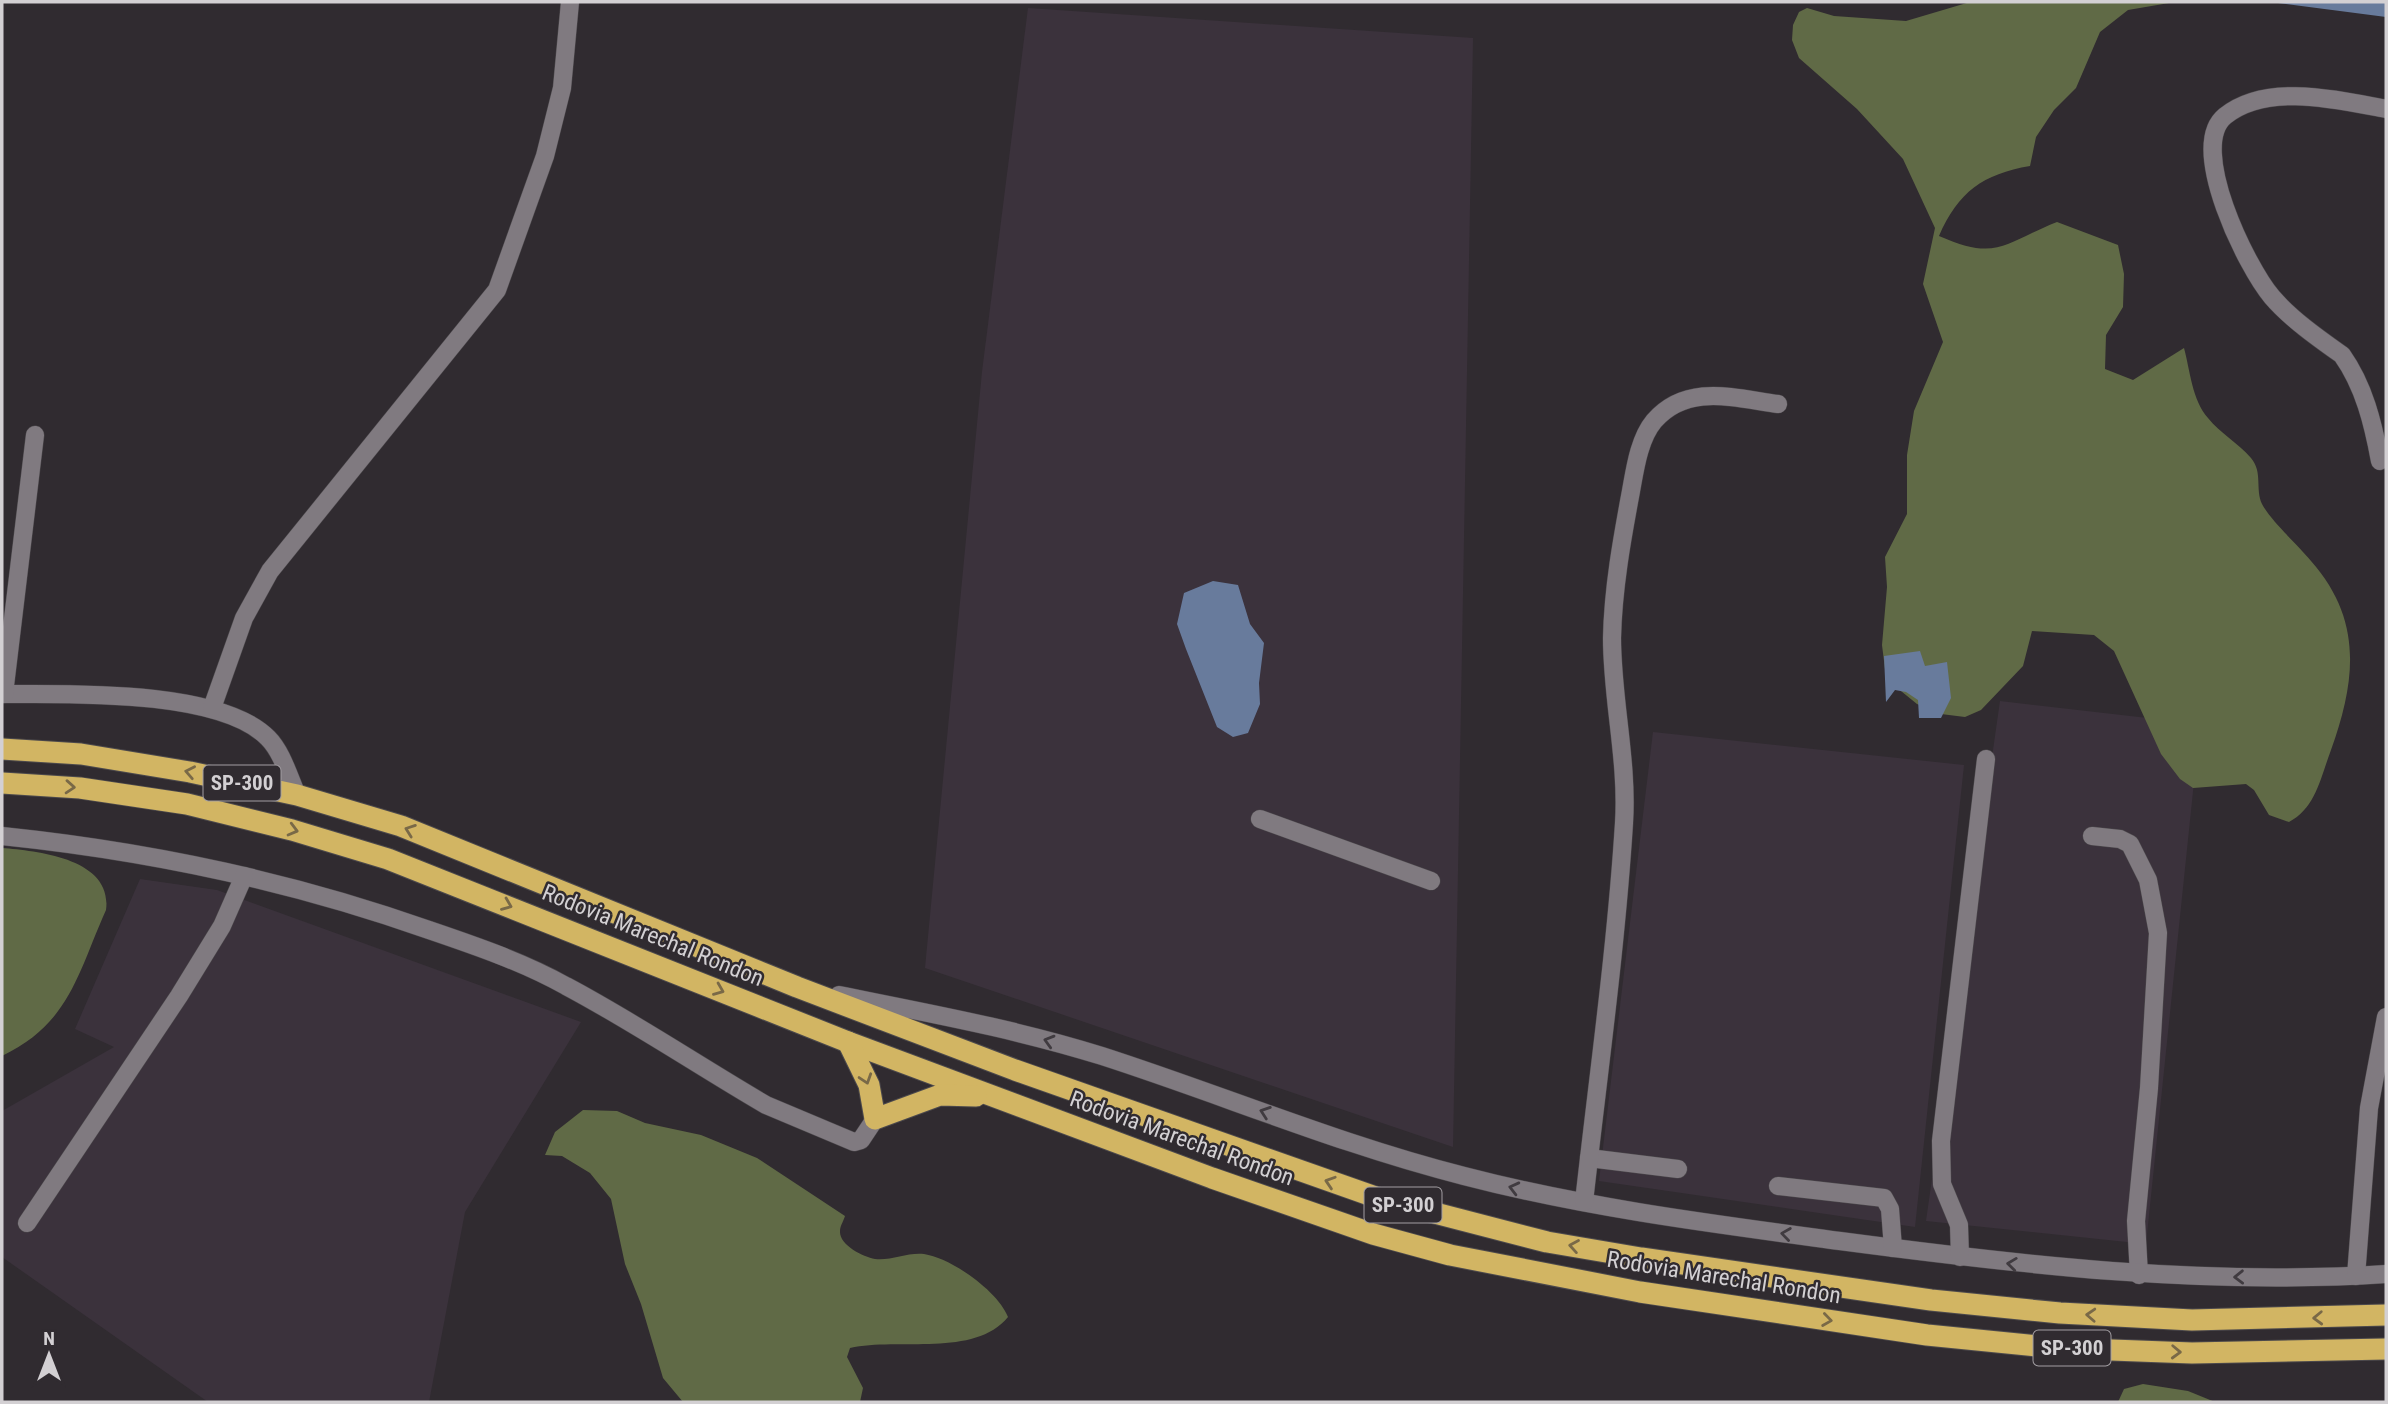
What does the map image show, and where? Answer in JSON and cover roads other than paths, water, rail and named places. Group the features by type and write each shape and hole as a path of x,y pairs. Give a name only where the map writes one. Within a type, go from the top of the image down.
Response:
{"highway":[{"name":"Rodovia Marechal Rondon","path":"2,749 81,754 177,769 297,796 453,846 797,987 1285,1167 1381,1199 1548,1242 1889,1294 2060,1313 2192,1320 2386,1315"},
{"name":"Rodovia Marechal Rondon","path":"2,783 79,788 187,804 340,844 437,877 848,1042 1212,1178 1373,1234 1450,1255 1552,1277 1927,1335 2058,1348 2192,1353 2386,1349"},
{"path":"848,1042 869,1085 875,1119 940,1095 999,1098"}],"street":[{"path":"212,708 244,618 270,571 497,290 548,142 562,88 570,2"},
{"path":"2380,460 2374,426 2351,367 2342,355 2273,298 2246,261 2222,196 2214,162 2212,138 2225,117 2256,100 2312,98 2386,109"},
{"path":"1584,1202 1625,821 1623,747 1612,640 1615,587 1634,473 1642,444 1653,422 1675,402 1699,395 1778,404"},
{"path":"35,435 3,694 140,698 212,708 253,725 270,739 297,796"},
{"path":"1960,1257 1959,1225 1942,1184 1941,1141 1986,760"},
{"path":"1260,819 1431,881"},
{"path":"2,836 81,844 244,876 347,901 501,955 566,986 766,1105 841,1138 861,1140 875,1119"},
{"path":"2092,836 2120,839 2130,844 2148,880 2158,933 2149,1088 2136,1221 2139,1275"},
{"path":"27,1223 179,996 222,926 244,876"},
{"path":"797,987 1030,1035 1462,1176 1675,1219 1960,1257 2139,1275 2386,1274"},
{"path":"2356,1276 2370,1108 2386,1017"},
{"path":"1589,1158 1678,1169"},
{"path":"1778,1185 1884,1198 1890,1209 1893,1248"}],"water":[{"path":"2270,2 2386,2 2386,17"},
{"path":"1213,581 1238,585 1250,624 1264,643 1259,683 1260,704 1248,733 1233,737 1217,727 1177,624 1184,593"},
{"path":"1920,651 1925,666 1947,662 1951,698 1941,718 1919,718 1918,700 1906,692 1895,690 1886,702 1884,656"}]}
